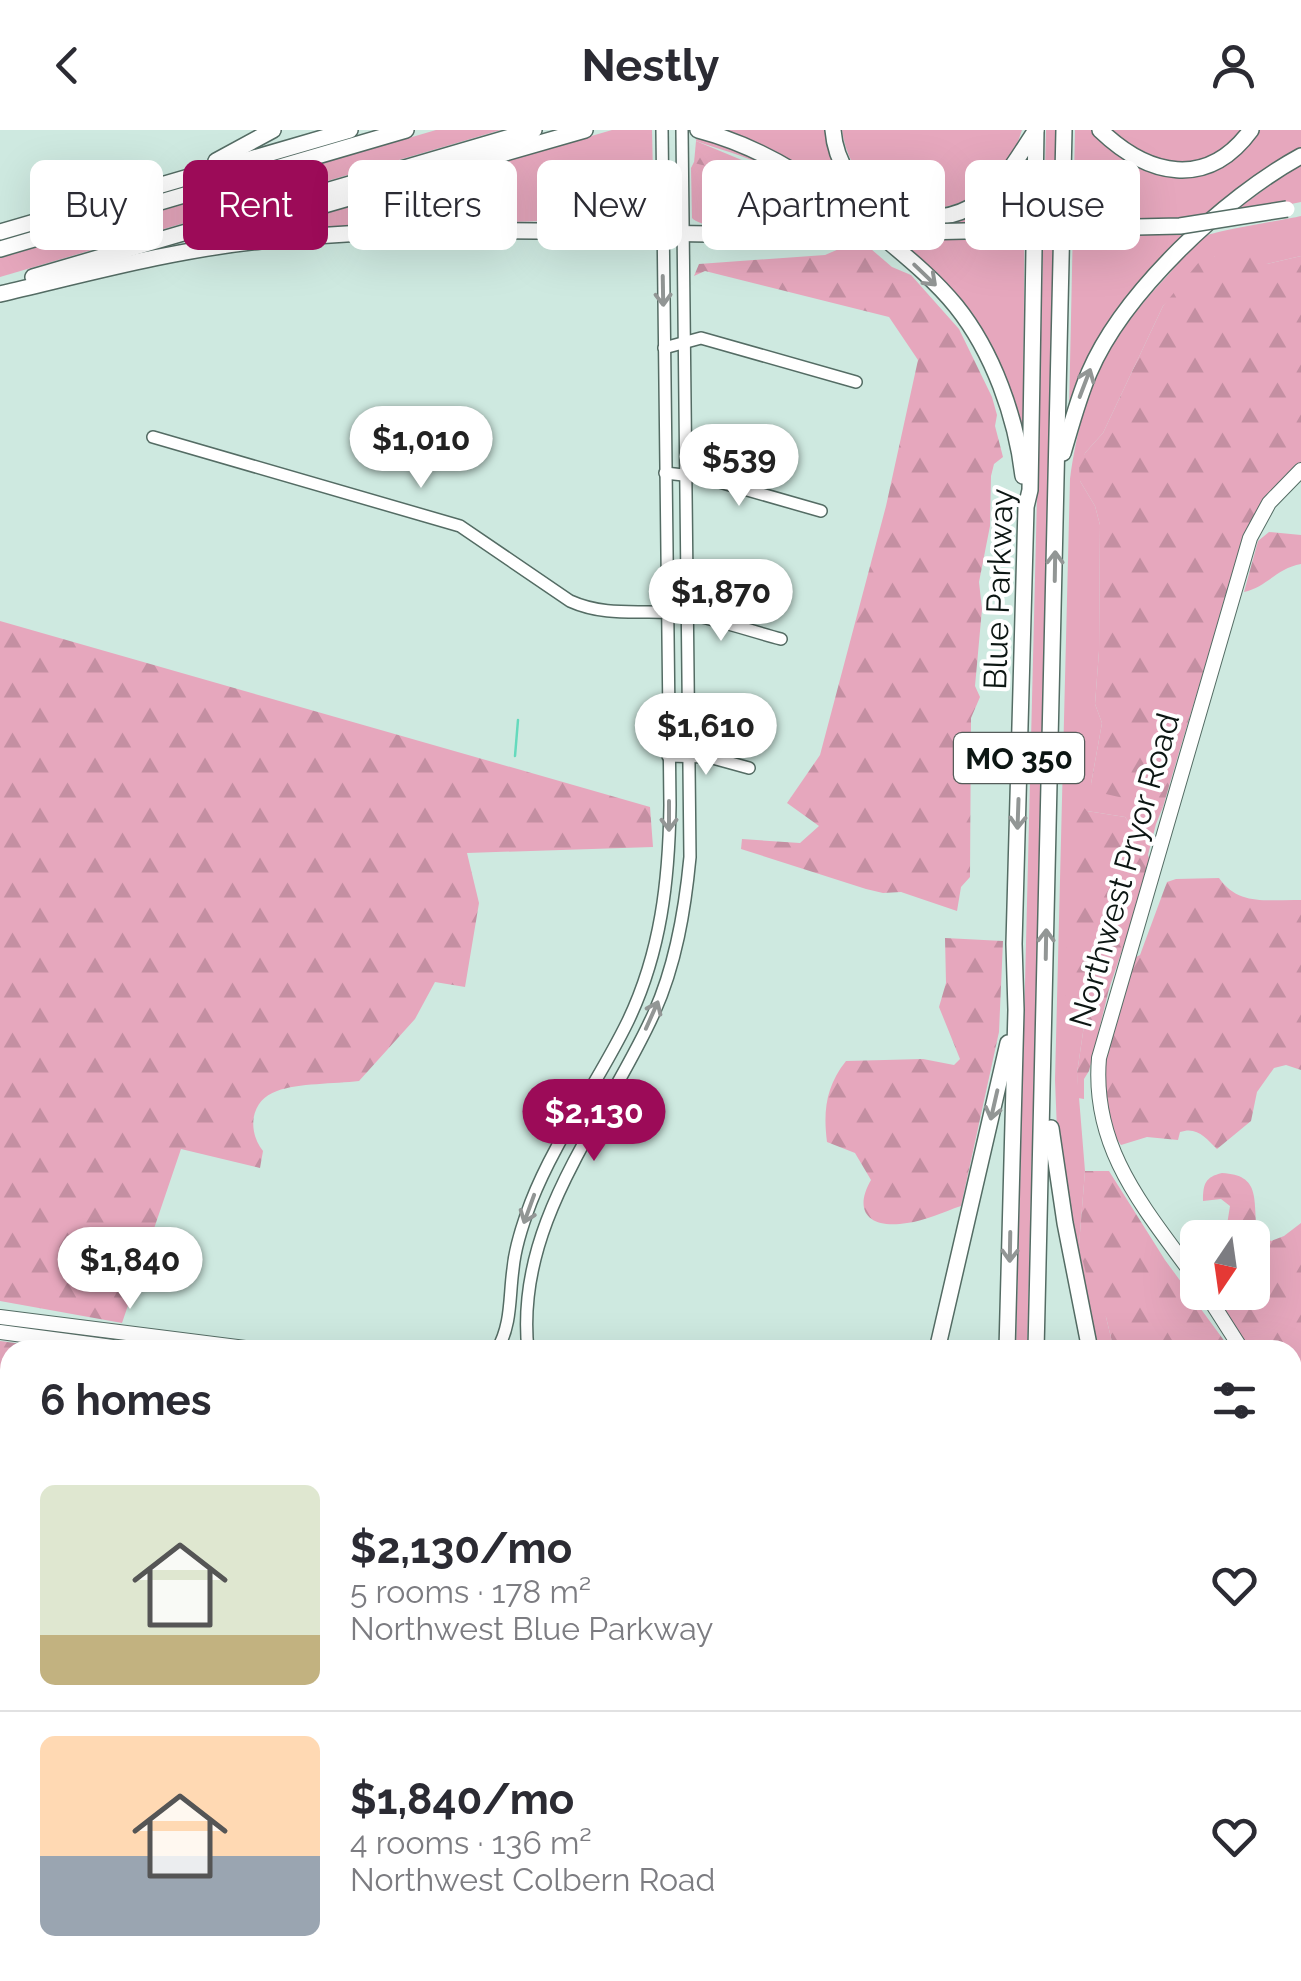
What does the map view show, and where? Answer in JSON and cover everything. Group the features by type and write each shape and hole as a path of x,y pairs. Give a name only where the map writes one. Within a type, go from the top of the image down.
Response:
{"highway":[{"path":"171,182 274,130"},
{"path":"0,232 350,130"},
{"path":"0,249 406,130"},
{"path":"0,286 534,130"},
{"path":"104,269 585,130"},
{"path":"698,130 756,149 812,182 912,262 956,306 978,339 1004,397 1020,456 1026,507"},
{"path":"833,130 840,161 860,190 898,214 927,217 974,206 1002,180 1036,130"},
{"name":"Blue Parkway","path":"1008,1340 1014,944 1026,507 1030,490 1036,130"},
{"name":"Blue Parkway","path":"1036,1340 1064,130"},
{"path":"1100,130 1147,165 1190,169 1214,163 1234,151 1251,130"},
{"path":"1057,476 1090,371 1108,335 1204,228 1258,182 1301,156"},
{"path":"684,235 1180,226 1294,208"},
{"path":"0,294 219,246 304,237 537,233"},
{"path":"938,1340 1016,1010"},
{"path":"1045,1041 1053,1153 1088,1340"}],"main road":[{"name":"Northwest Pryor Road","path":"1180,1256 1116,1163 1098,1107 1098,1058 1250,538 1269,503 1301,470"},
{"path":"1216,1310 1236,1340"},
{"path":"0,1317 182,1340"},
{"path":"0,1332 60,1340"}],"street":[{"path":"662,130 662,160"},
{"path":"527,1340 534,1266 557,1192 642,1038 667,980 690,857 682,130"},
{"path":"503,1340 508,1326 513,1265 530,1204 555,1148 628,1020 652,955 668,881 662,250"},
{"path":"664,348 701,338 856,382"},
{"path":"153,436 460,526 586,608 612,614 688,614 781,639"},
{"path":"665,473 702,477 821,511"},
{"path":"668,756 689,756 749,768"}],"green space":[{"path":"436,130 501,130 399,160 348,160 348,175 328,181 328,162"},
{"path":"612,130 652,130 653,160 537,160 537,221 517,222 517,160 509,160"},
{"path":"719,130 828,130 836,160 786,160 754,142"},
{"path":"842,130 1022,130 1009,160 965,160 965,200 945,207 945,160 851,160"},
{"path":"1046,130 1057,130 1056,160 1045,160"},
{"path":"1075,130 1097,130 1134,160 1074,160"},
{"path":"1111,130 1246,130 1214,155 1179,162 1144,153"},
{"path":"1259,130 1301,130 1301,151 1281,163 1120,314 1069,411 1072,250 1140,250 1140,164 1235,158"},
{"path":"697,134 764,160 696,141"},
{"path":"696,141 742,160 702,160 702,165 694,163"},
{"path":"694,162 702,164 702,224 692,218"},
{"path":"1301,163 1301,202 1226,217"},
{"path":"183,204 183,223 163,229 163,210"},
{"path":"965,204 965,250 1024,250 1023,432 979,330 893,250 945,250 945,212"},
{"path":"348,207 348,231 328,232 328,213"},
{"path":"1301,216 1301,256 1267,264 1215,256 1163,306 1103,433 1085,453 1080,481 1095,506 1100,525 1095,704 1102,723 1091,784 1163,807 1156,824 1130,824 1125,817 1087,811 1086,1012 1077,1073 1085,1171 1079,1245 1112,1340 1094,1340 1057,1131 1055,1080 1070,479 1090,393 1112,346 1189,250 1210,235"},
{"path":"30,249 92,250 0,277 0,258"},
{"path":"837,250 872,250 892,267 911,275 959,329 997,415 995,426 1003,457 994,464 991,476 990,526 979,582 982,609 975,686 980,697 971,718 970,877 961,887 957,911 901,892 866,889 741,849 742,839 800,843 819,826 787,803 820,755 886,506 918,360 889,317 705,271 694,276 699,264 825,255"},
{"path":"1043,250 1054,250 1027,1340 1016,1340"},
{"path":"1260,253 1267,264 1301,256 1301,464 1265,502 1240,553 1163,807 1097,792 1091,784 1102,723 1095,704 1100,525 1095,506 1080,481 1079,467 1085,453 1103,433 1163,306 1199,262 1215,256"},
{"path":"1269,532 1301,535 1301,564 1244,592 1258,541"},
{"path":"0,621 650,807 653,847 467,853 479,903 465,987 435,982 415,1019 359,1081 286,1088 261,1101 253,1126 263,1151 260,1168 181,1149 122,1323 0,1301"},
{"path":"1076,805 1087,811 1125,817 1130,824 1156,824 1148,855 1151,864 1109,989 1084,1079 1084,1099 1078,1098 1077,1073 1086,1012 1065,995 1070,809"},
{"path":"1219,878 1245,897 1301,900 1301,1070 1286,1065 1274,1068 1257,1092 1251,1121 1217,1149 1201,1134 1191,1131 1180,1132 1178,1140 1147,1137 1121,1145 1110,1125 1104,1079 1112,1028 1132,959 1140,955 1167,882"},
{"path":"945,938 1003,941 999,1032 961,1206 914,1222 875,1221 868,1216 864,1201 871,1180 855,1153 827,1142 828,1099 846,1061 923,1059 954,1065 960,1059 939,1007 946,983"},
{"path":"1085,1171 1109,1171 1180,1280 1180,1310 1202,1310 1224,1340 1112,1340 1106,1317 1095,1310 1079,1245"},
{"path":"1222,1173 1243,1178 1253,1191 1256,1220 1228,1220 1230,1206 1221,1199 1203,1201 1206,1182"},
{"path":"1301,1223 1301,1340 1243,1340 1224,1310 1270,1310 1270,1240 1284,1236"}],"waterway":[{"path":"515,756 518,720"}]}
